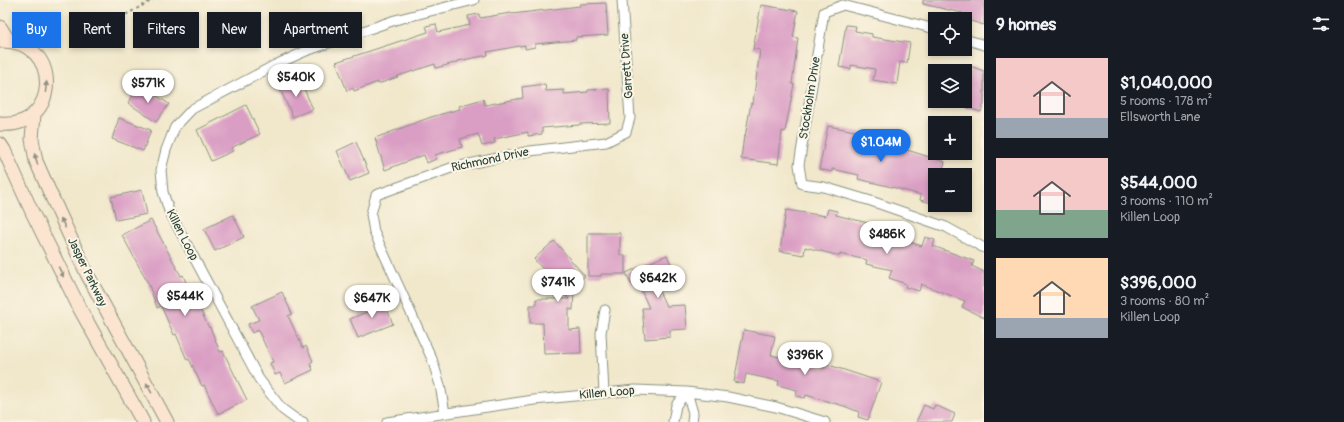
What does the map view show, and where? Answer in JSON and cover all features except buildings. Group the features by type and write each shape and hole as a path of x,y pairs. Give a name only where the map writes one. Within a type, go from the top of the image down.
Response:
{"main road":[{"path":"0,27 5,41 22,44 34,52 42,62 47,75 47,89 43,102 34,114 22,121 9,125 0,124"},
{"name":"Jasper Parkway","path":"34,114 32,139 36,161 42,175 87,274 167,422"},
{"name":"Jasper Parkway","path":"0,144 80,309 142,422"}],"street":[{"name":"Killen Loop","path":"303,422 297,420 282,409 259,379 169,211 163,192 161,170 166,150 175,127 192,109 275,65 306,51 395,20 474,0"},
{"name":"Garrett Drive","path":"622,0 630,118 626,132"},
{"name":"Stockholm Drive","path":"928,27 843,4 824,12 799,165 802,184 824,187 871,201 946,227 984,248"},
{"path":"972,41 984,45"},
{"name":"Richmond Drive","path":"445,413 440,386 432,359 374,232 370,214 376,195 452,168 530,151 606,142 626,132"},
{"path":"604,393 601,333 605,310"},
{"name":"Killen Loop","path":"387,422 534,400 635,390 687,392 728,397 776,407 825,422"},
{"path":"673,422 676,405 687,392"},
{"path":"687,392 693,413 692,422"}],"path":[{"path":"125,15 153,0"}]}
